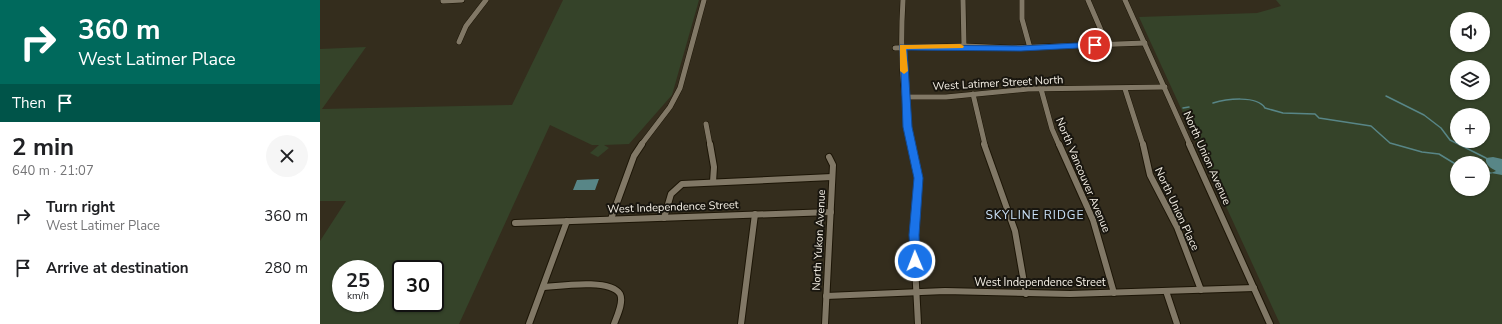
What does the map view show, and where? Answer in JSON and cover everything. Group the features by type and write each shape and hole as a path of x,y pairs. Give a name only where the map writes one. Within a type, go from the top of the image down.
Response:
{"street":[{"path":"443,1 462,0"},
{"path":"459,42 459,39 469,23 486,0"},
{"path":"611,219 634,156 646,137 670,107 680,88 704,0"},
{"path":"903,0 901,21 907,127 918,178 914,235 918,324"},
{"path":"963,0 964,46"},
{"path":"1022,0 1022,19 1030,48"},
{"path":"1088,0 1107,44"},
{"name":"North Union Avenue","path":"1126,0 1270,324"},
{"path":"896,48 964,46 1030,48 1107,44 1145,44"},
{"name":"West Latimer Street North","path":"905,97 1041,89 1125,89 1165,87"},
{"name":"North Vancouver Avenue","path":"1041,89 1053,134 1093,220 1114,293"},
{"name":"North Union Place","path":"1125,89 1139,128 1150,175 1177,227 1201,290"},
{"path":"973,94 982,137 1015,232 1026,294"},
{"path":"706,124 708,140 715,164 713,182"},
{"name":"North Yukon Avenue","path":"825,324 833,165 829,157"},
{"path":"664,218 670,197 678,187 689,183 832,177"},
{"name":"West Independence Street","path":"515,223 831,212"},
{"path":"741,324 755,214"},
{"path":"529,324 567,221"},
{"path":"543,287 612,286 620,294 614,324"},
{"name":"West Independence Street","path":"826,296 958,291 1026,294 1114,293 1254,288"},
{"path":"1166,291 1177,324"}],"green space":[{"path":"563,0 699,0 672,95 629,144 604,145 609,148 598,157 590,153 599,145 592,145 550,125 459,324 320,324 320,241 346,201 320,201 320,49 366,47 322,109 512,105"},
{"path":"1276,0 1502,0 1502,324 1280,324 1139,17 1257,13 1281,6"}],"water":[{"path":"1490,157 1502,159 1502,175 1491,173 1496,171 1490,167"},
{"path":"599,179 595,190 573,190 577,180"}],"waterway":[{"path":"1386,96 1424,115 1441,128 1450,140 1482,156"},
{"path":"1213,103 1233,99 1255,101 1265,108 1283,113 1315,114 1319,118 1371,126 1390,143 1422,152 1439,154 1450,161"},
{"path":"1183,108 1189,107"}],"slow traffic":[{"path":"904,71 902,47 960,46"}],"district":[{"name":"SKYLINE RIDGE","path":"1035,215"}],"route":[{"path":"915,261 914,235 919,190 915,158 907,127 902,47 964,46 1021,48 1095,45"}]}
